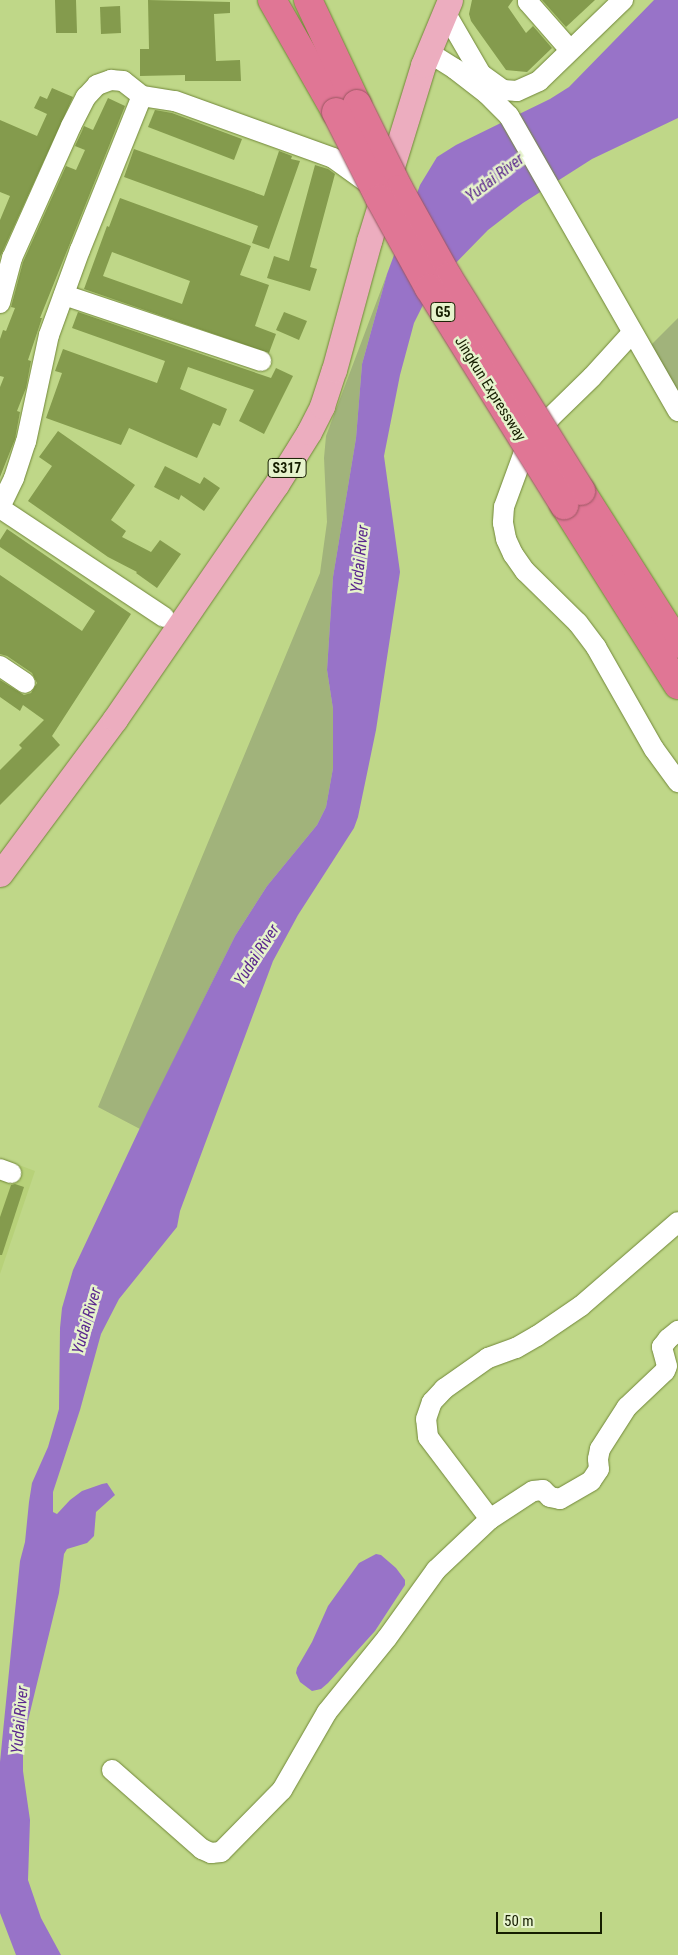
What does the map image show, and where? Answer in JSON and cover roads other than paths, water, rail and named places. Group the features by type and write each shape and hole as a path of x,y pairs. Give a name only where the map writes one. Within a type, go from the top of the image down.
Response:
{"highway":[{"path":"272,0 352,106"},
{"name":"Jingkun Expressway","path":"284,0 401,180 407,203 489,345 572,498 678,685"},
{"name":"Jingkun Expressway","path":"308,0 352,106 380,199 429,288 572,498 678,644"},
{"path":"325,0 352,106"}],"main road":[{"name":"S317","path":"0,874 115,719 276,485 309,432 322,406 334,370 369,241 442,4"},
{"name":"S317","path":"0,845 101,709 281,446 306,400 407,59 442,4"}],"street":[{"path":"528,0 570,50"},
{"path":"442,4 481,74 503,90 518,91 539,81 622,0"},
{"path":"428,52 455,69 509,116 678,411"},
{"path":"0,303 12,258 86,97 97,85 111,80 123,81 142,96 175,101 333,158 369,184"},
{"path":"142,96 49,335 26,442 14,478 0,507 164,617"},
{"path":"64,295 260,361"},
{"path":"632,333 592,377 550,418 523,455 506,501 503,523 506,539 513,554 525,571 578,624 596,647 654,749 678,782"},
{"path":"0,666 25,682"},
{"path":"490,1519 428,1436 426,1419 432,1402 444,1389 488,1358 516,1348 580,1306 678,1222"},
{"path":"112,1770 202,1849 211,1853 221,1852 282,1790 327,1712 387,1638 436,1570 490,1519 538,1489 560,1499 591,1481 599,1468 600,1449 627,1407 665,1371 667,1366 662,1347 678,1330"}],"water":[{"name":"Yudai River","path":"654,0 678,0 678,118 592,159 523,203 488,230 445,274 424,303 414,323 400,375 384,456 400,572 376,730 358,817 354,828 298,915 273,961 180,1211 177,1227 119,1299 101,1334 80,1410 53,1492 53,1512 57,1514 70,1500 82,1491 102,1484 107,1483 115,1495 96,1512 94,1536 87,1543 67,1549 64,1554 59,1593 23,1741 23,1771 30,1820 28,1880 41,1918 61,1955 16,1955 0,1913 0,1762 20,1561 25,1542 32,1483 48,1447 59,1409 62,1308 73,1270 147,1113 235,936 267,886 317,825 326,807 333,768 333,709 327,670 333,577 356,438 362,364 387,274 420,185 437,157 456,145 550,99 569,87"},
{"path":"376,1554 381,1555 396,1568 405,1580 405,1585 375,1631 328,1683 321,1689 312,1691 300,1682 296,1673 297,1668 312,1642 328,1606 359,1563"}]}
